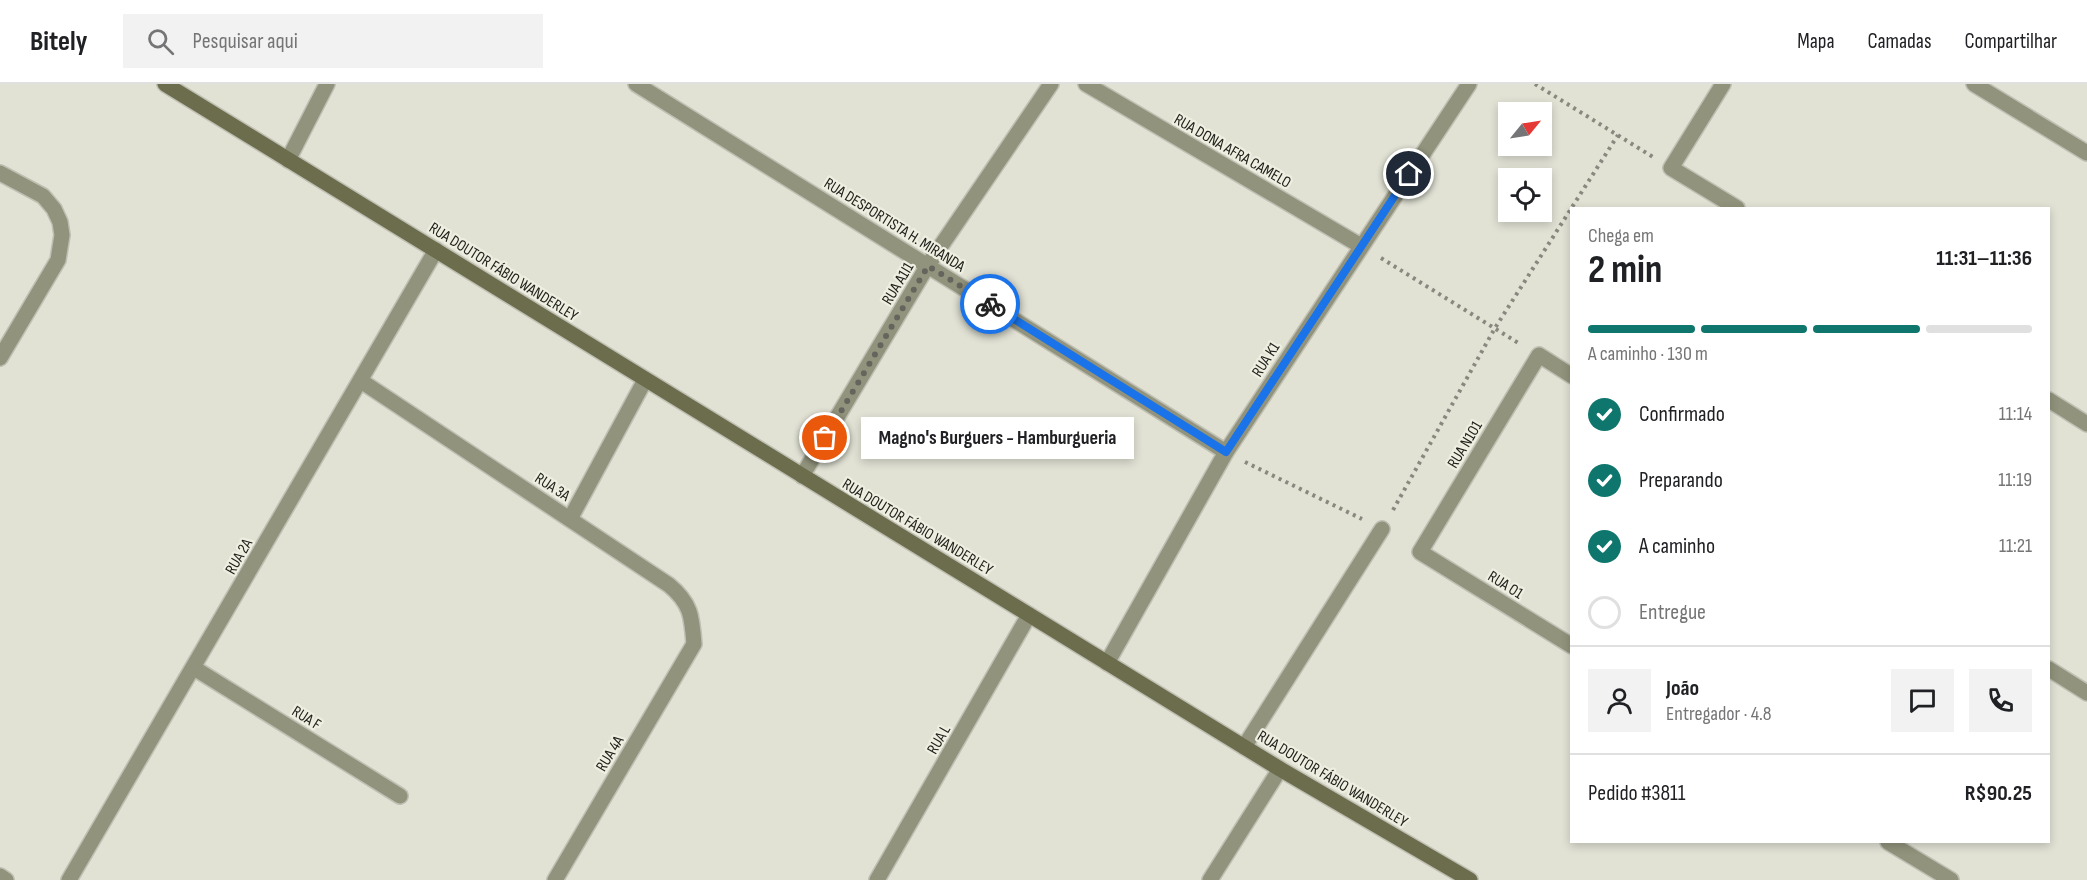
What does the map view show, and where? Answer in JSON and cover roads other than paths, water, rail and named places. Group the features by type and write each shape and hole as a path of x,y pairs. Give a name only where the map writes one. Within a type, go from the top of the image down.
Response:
{"street":[{"name":"RUA DOUTOR FÁBIO WANDERLEY","path":"165,84 1280,769 1470,880"},
{"path":"288,160 327,84"},
{"name":"RUA DESPORTISTA H. MIRANDA","path":"636,84 1226,452"},
{"name":"RUA A1I1","path":"802,476 928,266 1051,84"},
{"name":"RUA DONA AFRA CAMELO","path":"1086,84 1361,246"},
{"name":"RUA K1","path":"1107,663 1226,452 1469,84"},
{"path":"1723,84 1671,168 1735,207"},
{"path":"1974,84 2087,153"},
{"path":"0,173 43,196 54,209 60,222 62,235 57,260 0,358"},
{"name":"RUA 2A","path":"69,880 436,250"},
{"name":"RUA N1O1","path":"1420,552 1539,355 1570,375"},
{"path":"570,519 645,380"},
{"name":"RUA 3A","path":"361,381 682,595 692,614 694,644"},
{"path":"2050,401 2087,423"},
{"path":"1244,747 1382,529"},
{"name":"RUA O1","path":"1420,552 1570,645"},
{"name":"RUA L","path":"877,880 1029,615"},
{"name":"RUA 4A","path":"555,880 694,644"},
{"name":"RUA F","path":"194,668 400,796"},
{"path":"2050,670 2087,693"},
{"path":"1210,880 1280,769"},
{"path":"1890,843 1950,880"},
{"path":"0,876 6,880"}],"place":[{"name":"Magno's Burguers - Hamburgueria","path":"825,438"}]}
